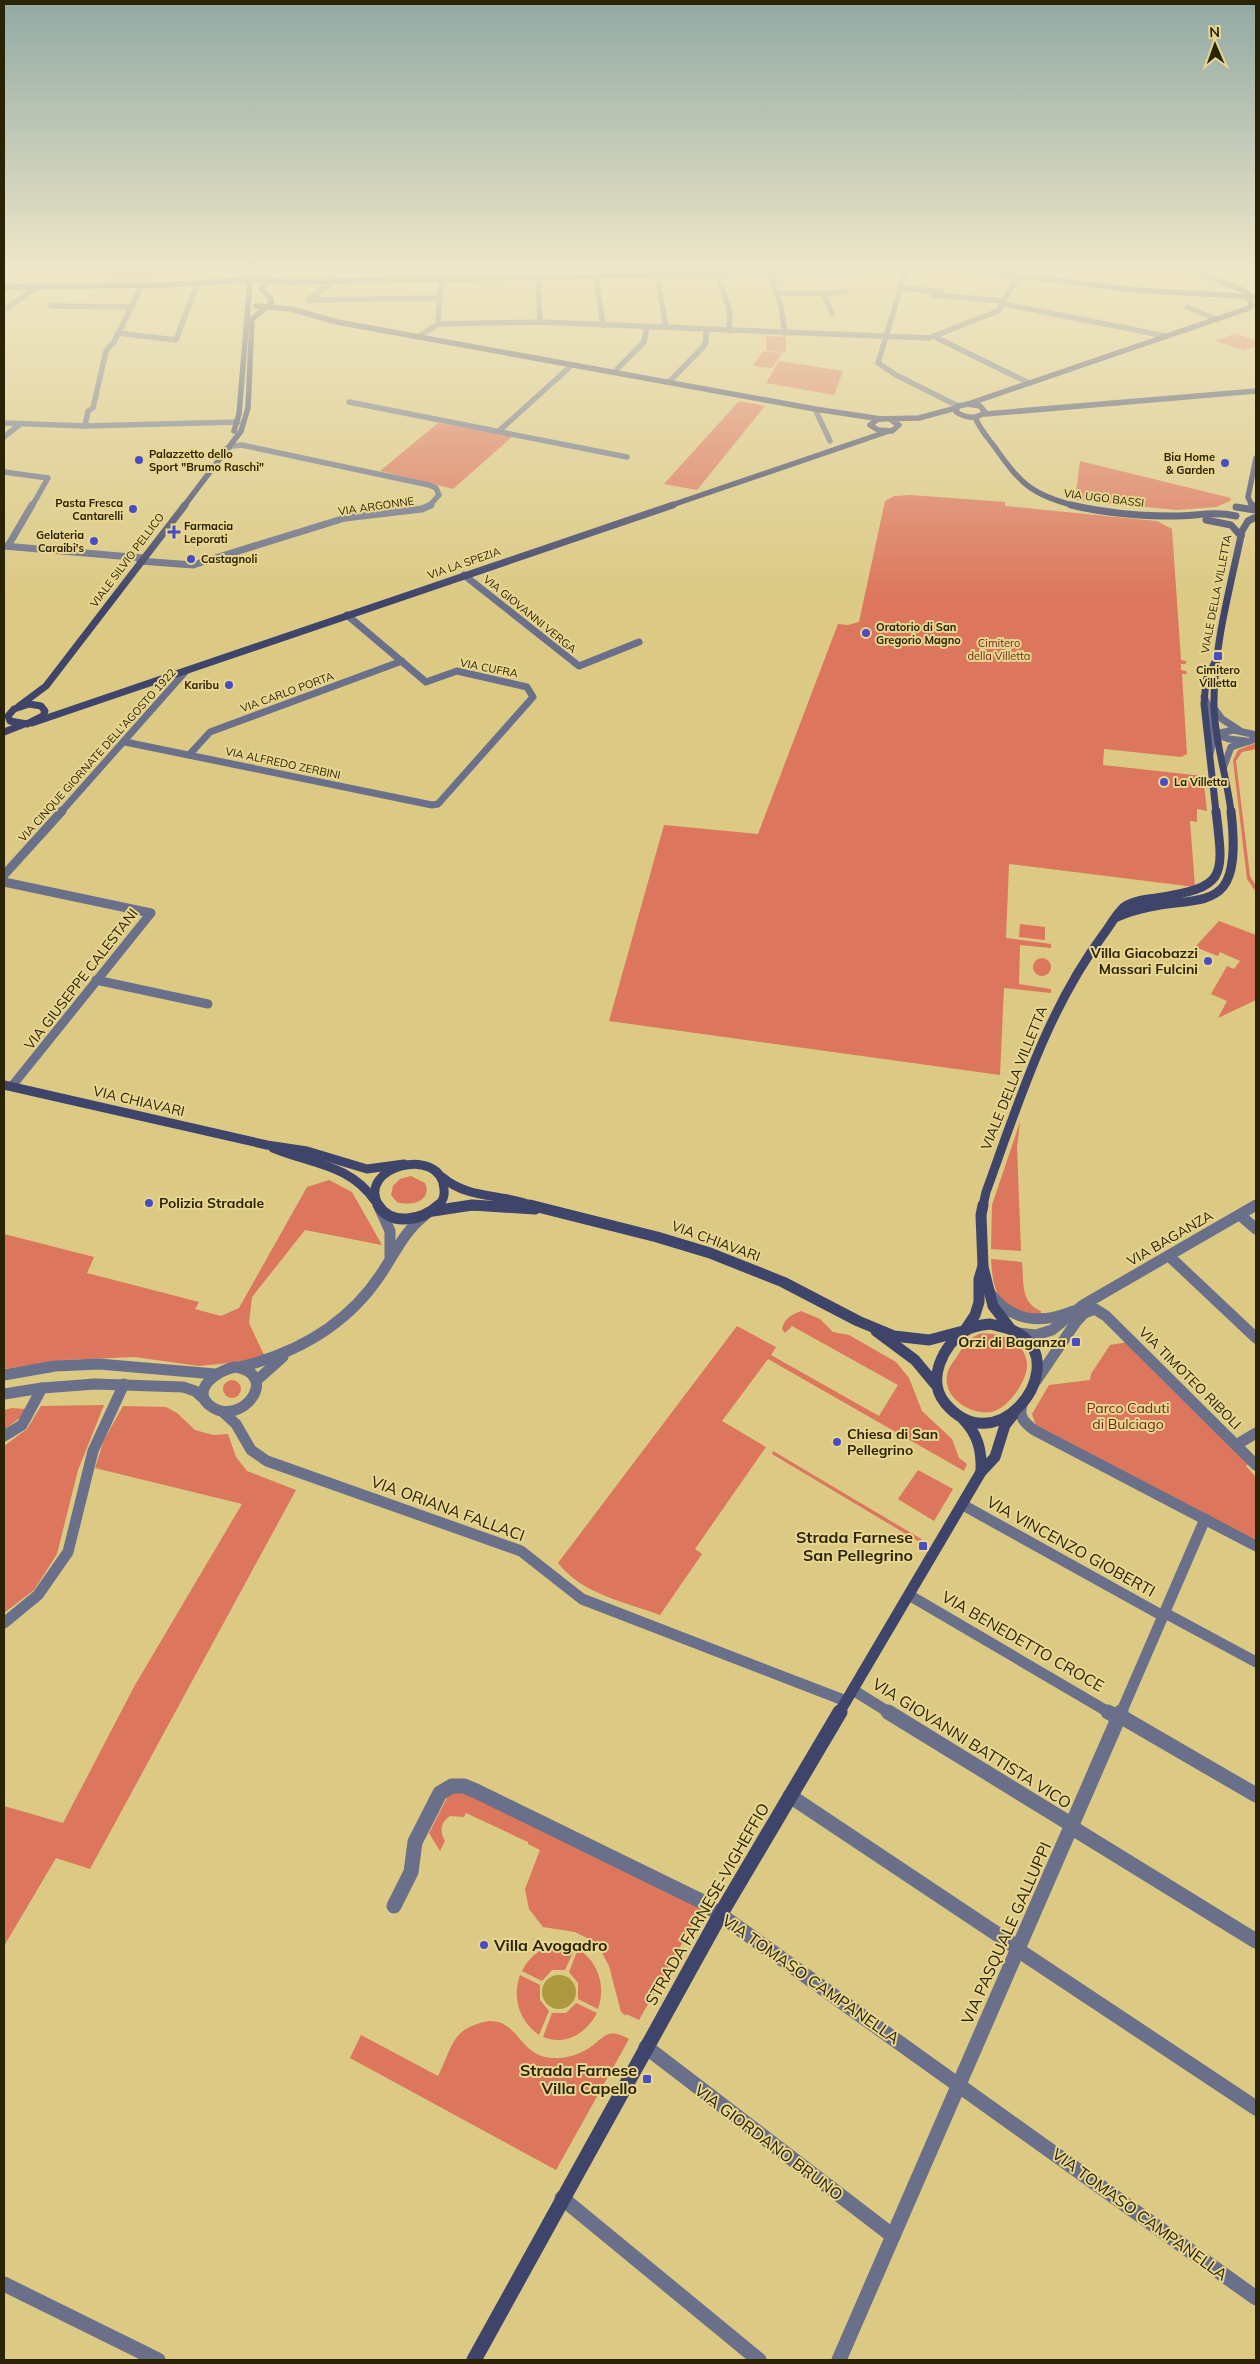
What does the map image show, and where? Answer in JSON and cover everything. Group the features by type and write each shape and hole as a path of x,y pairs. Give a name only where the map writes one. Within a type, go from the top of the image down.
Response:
{"street":[{"path":"85,426 88,411 93,408 95,402 100,377"},
{"name":"VIALE SILVIO PELLICO","path":"19,706 46,686 225,448 238,422 242,377"},
{"name":"VIALE SILVIO PELLICO","path":"225,448 235,439 247,415 249,377"},
{"path":"499,431 558,377"},
{"path":"642,377 815,409 891,420 919,418 968,404 1046,377"},
{"path":"668,382 673,377"},
{"path":"900,377 957,407"},
{"path":"1017,377 1029,383"},
{"name":"VIA LA SPEZIA","path":"4,732 907,425 962,415 975,417 984,414 1256,391"},
{"path":"349,402 627,457"},
{"path":"968,404 980,406 985,410 984,414"},
{"path":"957,407 956,412 962,415"},
{"path":"815,409 878,430 889,431"},
{"path":"815,409 830,441"},
{"name":"VIA UGO BASSI","path":"975,417 977,424 1022,481 1040,495 1076,506 1165,515 1209,514 1237,516 1255,514"},
{"path":"862,440 871,432 870,426 873,421 881,419"},
{"path":"891,420 898,424 896,429"},
{"path":"4,423 85,426 238,422"},
{"path":"4,437 19,425"},
{"name":"VIA ARGONNE","path":"142,559 193,565 345,518 422,509 431,505 439,495 436,488 429,485 242,445 236,443 235,439"},
{"name":"VIA ARGONNE","path":"225,448 242,445"},
{"path":"1255,514 1250,506 1248,497 1256,458"},
{"path":"4,472 48,478 6,546 142,559"},
{"path":"1235,508 1248,497"},
{"path":"1235,508 1255,514"},
{"name":"VIA UGO BASSI","path":"1209,514 1235,508"},
{"name":"VIALE DELLA VILLETTA","path":"1235,508 1232,512 1237,516 1241,534"},
{"name":"VIALE DELLA VILLETTA","path":"964,1330 978,1310 979,1279 982,1266 982,1207 1019,1099 1064,998 1092,950 1124,907 1134,902 1194,892 1209,885 1217,878 1221,860 1204,697 1207,677 1215,662 1241,534 1248,520 1255,514"},
{"path":"1165,515 1223,522 1241,534"},
{"name":"VIA GIOVANNI VERGA","path":"464,575 579,666 639,642"},
{"name":"VIA CUFRA","path":"347,615 426,682 457,671 527,687 533,697 436,805"},
{"name":"VIA CARLO PORTA","path":"189,755 210,732 402,662"},
{"name":"VIALE DELLA VILLETTA","path":"1117,917 1146,907 1200,900 1215,893 1227,883 1235,856 1224,766 1216,734 1214,708 1217,672 1215,662"},
{"name":"VIA CINQUE GIORNATE DELL'AGOSTO 1922","path":"4,875 125,742 186,671"},
{"name":"VIALE SILVIO PELLICO","path":"42,707 46,686"},
{"path":"1204,697 1209,707 1212,730 1229,740 1246,741"},
{"name":"VIA LA SPEZIA","path":"19,706 28,704 42,707 74,707"},
{"path":"19,706 6,716 14,723 30,723 43,716 42,707"},
{"path":"1214,708 1226,722 1245,732"},
{"path":"1216,734 1231,730 1256,735"},
{"path":"1210,754 1216,734"},
{"path":"1224,766 1229,749 1236,744 1256,739"},
{"name":"VIA ALFREDO ZERBINI","path":"125,742 436,805"},
{"name":"VIA GIUSEPPE CALESTANI","path":"4,882 151,912 8,1085"},
{"path":"96,980 208,1004"},
{"name":"VIA CHIAVARI","path":"8,1085 268,1146 307,1151 367,1169 404,1164"},
{"name":"VIA CHIAVARI","path":"268,1146 282,1153 317,1162 348,1174 363,1184 377,1205"},
{"path":"205,1400 204,1391 206,1384 215,1374 230,1367 240,1367 272,1360 286,1354 320,1335 349,1312 372,1287 410,1228 429,1213 445,1195 445,1183 442,1177 426,1166 404,1164 390,1170 379,1179 374,1190 377,1205 391,1230 392,1239 389,1260"},
{"name":"VIA CHIAVARI","path":"442,1177 451,1186 467,1194 518,1201 541,1209 638,1231 695,1248 782,1283 871,1328 900,1338 923,1341 941,1339 964,1330"},
{"path":"377,1205 395,1218 410,1219 429,1213"},
{"name":"VIA CHIAVARI","path":"429,1213 472,1205 541,1209"},
{"name":"VIA BAGANZA","path":"964,1330 976,1325 990,1324 1032,1336 1049,1332 1098,1298 1256,1205"},
{"path":"1240,1215 1256,1229"},
{"path":"1170,1256 1256,1338"},
{"name":"VIALE DELLA VILLETTA","path":"982,1266 993,1306 1001,1319 1015,1331"},
{"path":"988,1287 994,1299 1004,1308 1016,1316 1029,1319 1051,1319 1093,1309 1102,1312"},
{"name":"VIA TIMOTEO RIBOLI","path":"1098,1298 1096,1304 1102,1312 1256,1466"},
{"name":"VIA BAGANZA","path":"937,1388 942,1400 958,1415 972,1421 987,1423 1001,1421 1013,1415 1022,1405 1081,1311"},
{"name":"VIA CHIAVARI","path":"871,1328 916,1359 930,1375 937,1388"},
{"path":"937,1388 935,1376 939,1364 955,1338 964,1330"},
{"name":"VIA BAGANZA","path":"1015,1331 1030,1344 1037,1356 1039,1369 1036,1381"},
{"path":"256,1381 286,1354"},
{"path":"4,1375 55,1366 98,1364 215,1374"},
{"path":"4,1394 42,1388 95,1384 183,1387 195,1391 212,1408 223,1412 240,1409 253,1398 256,1390 256,1381 249,1371 240,1367"},
{"path":"4,1623 38,1595 68,1552 93,1451 124,1384"},
{"path":"4,1436 22,1425 42,1388"},
{"path":"1022,1405 1020,1411 1021,1418 1034,1430 1256,1546"},
{"path":"236,1424 240,1409"},
{"name":"VIA ORIANA FALLACI","path":"223,1412 236,1424 251,1450 267,1461 521,1551 538,1562 565,1589 582,1599 849,1695"},
{"path":"958,1415 968,1424 977,1437 982,1472"},
{"name":"STRADA FARNESE-VIGHEFFIO","path":"474,2360 720,1915 982,1472 995,1457 1005,1425 1013,1415"},
{"path":"1236,1446 1256,1433"},
{"name":"VIA VINCENZO GIOBERTI","path":"963,1505 1256,1662"},
{"name":"VIA PASQUALE GALLUPPI","path":"839,2360 1205,1520"},
{"name":"VIA BENEDETTO CROCE","path":"909,1595 1256,1794"},
{"name":"VIA GIOVANNI BATTISTA VICO","path":"849,1695 1072,1826 1256,1941"},
{"name":"VIA TOMASO CAMPANELLA","path":"394,1906 411,1872 415,1842 437,1798 448,1787 458,1786 476,1791 701,1901 1256,2298"},
{"path":"790,1796 1256,2108"},
{"name":"VIA GIORDANO BRUNO","path":"646,2047 893,2236"},
{"path":"562,2198 759,2360"},
{"path":"4,2284 158,2360"}],"green space":[{"path":"769,377 841,377 834,395 766,383"},
{"path":"739,401 765,406 697,490 664,484"},
{"path":"438,423 513,436 453,489 380,471"},
{"path":"1080,461 1231,498 1230,501 1216,507 1176,510 1075,500"},
{"name":"Cimitero della Villetta","path":"911,495 1005,502 1005,506 1157,521 1172,529 1181,660 1186,661 1186,664 1181,664 1181,670 1186,671 1187,674 1182,674 1187,754 1181,757 1104,749 1103,765 1203,776 1207,811 1197,809 1197,822 1190,821 1195,887 1009,864 1006,938 1051,944 1051,948 1020,945 1019,984 1051,989 1051,993 1004,988 1000,1075 609,1021 664,825 758,834 838,624 848,625 859,622 885,501 894,496"},
{"path":"1256,743 1256,749 1242,752 1236,761 1250,876 1256,886 1256,892 1247,879 1233,760 1238,750"},
{"path":"1219,921 1256,935 1256,1000 1218,1018 1227,1001 1211,994 1227,966 1234,969 1240,961 1220,952 1218,956 1195,947"},
{"path":"1020,924 1045,927 1045,940 1019,937"},
{"path":"1042,958 1048,961 1051,967 1048,973 1042,976 1036,973 1033,967 1036,961"},
{"path":"1020,1122 1017,1147 1021,1251 991,1249 992,1205"},
{"path":"411,1176 425,1183 426,1194 414,1203 397,1202 391,1195 393,1186 400,1179"},
{"path":"329,1180 352,1192 382,1245 305,1230 252,1297 249,1323 265,1357 249,1361 199,1366 135,1357 63,1360 4,1369 4,1234 94,1257 87,1273 199,1302 195,1309 221,1316 239,1308 307,1187"},
{"path":"991,1259 1022,1262 1023,1284 1026,1297 1029,1303 1041,1311 1041,1315 1017,1310 1008,1306 1002,1300 994,1283"},
{"path":"801,1311 820,1319 833,1332 849,1335 896,1362 909,1378 922,1411 952,1439 959,1458 967,1464 964,1471 768,1359 722,1421 766,1447 695,1549 702,1554 660,1615 605,1596 568,1574 558,1563 737,1326 776,1347 771,1355 879,1416 898,1385 792,1326 785,1333 782,1329 785,1322 789,1317"},
{"path":"979,1334 995,1334 1011,1340 1023,1351 1026,1358 1026,1373 1015,1394 1003,1406 991,1412 975,1411 967,1408 954,1398 949,1391 947,1383 947,1375 951,1365 962,1348"},
{"name":"Parco Caduti di Bulciago","path":"1128,1342 1249,1463 1246,1466 1256,1477 1256,1542 1037,1428 1032,1414 1049,1385 1090,1380 1091,1374 1110,1345"},
{"path":"232,1380 238,1383 241,1389 238,1395 232,1398 226,1395 223,1389 226,1383"},
{"path":"104,1405 78,1470 57,1554 34,1590 4,1613 4,1446 27,1429 41,1406"},
{"path":"123,1406 166,1407 177,1413 195,1430 213,1435 228,1434 236,1457 247,1471 296,1490 90,1869 56,1858 4,1946 4,1806 63,1823 135,1685 242,1504 95,1468 104,1440"},
{"path":"12,1408 26,1409 21,1417 4,1430 4,1410"},
{"path":"773,1451 923,1540 921,1543 772,1454"},
{"path":"918,1470 953,1489 934,1521 898,1499"},
{"path":"450,1792 467,1794 702,1908 639,2020 626,2014 626,2016 621,2012 609,1966 600,1949 591,1940 575,1932 543,1927 529,1909 525,1889 540,1850 528,1844 528,1842 466,1813 464,1817 450,1816 445,1821 442,1830 445,1841 440,1851 429,1833"},
{"path":"562,1944 575,1948 565,1970 552,1970 542,1981 522,1971 529,1960 538,1952 549,1946"},
{"path":"578,1949 591,1961 599,1976 601,1992 598,2009 578,1999 578,1983 569,1972"},
{"path":"520,1975 540,1985 540,2000 549,2011 539,2035 526,2023 519,2008 517,1992"},
{"path":"576,2003 597,2013 587,2027 567,2039 559,2040 543,2037 552,2013 566,2013"},
{"path":"489,2021 499,2022 507,2026 532,2051 541,2056 552,2058 567,2057 580,2053 603,2037 611,2034 621,2035 629,2039 556,2170 350,2058 361,2035 438,2076 451,2047 460,2034 467,2028"}],"shaded area":[{"path":"559,1975 571,1980 576,1992 571,2004 559,2009 547,2004 542,1992 547,1980"}],"place":[{"name":"Palazzetto dello Sport \"Brumo Raschi\"","path":"139,460"},
{"name":"Bia Home & Garden","path":"1225,463"},
{"name":"Pasta Fresca Cantarelli","path":"133,509"},
{"name":"Farmacia Leporati","path":"174,532"},
{"name":"Gelateria Caraibi's","path":"94,541"},
{"name":"Castagnoli","path":"191,559"},
{"name":"Oratorio di San Gregorio Magno","path":"866,633"},
{"name":"Cimitero Villetta","path":"1218,656"},
{"name":"Karibu","path":"229,685"},
{"name":"La Villetta","path":"1164,782"},
{"name":"Villa Giacobazzi Massari Fulcini","path":"1208,961"},
{"name":"Polizia Stradale","path":"149,1203"},
{"name":"Orzi di Baganza","path":"1076,1342"},
{"name":"Chiesa di San Pellegrino","path":"837,1442"},
{"name":"Strada Farnese San Pellegrino","path":"923,1546"},
{"name":"Villa Avogadro","path":"484,1945"},
{"name":"Strada Farnese Villa Capello","path":"647,2079"}]}
